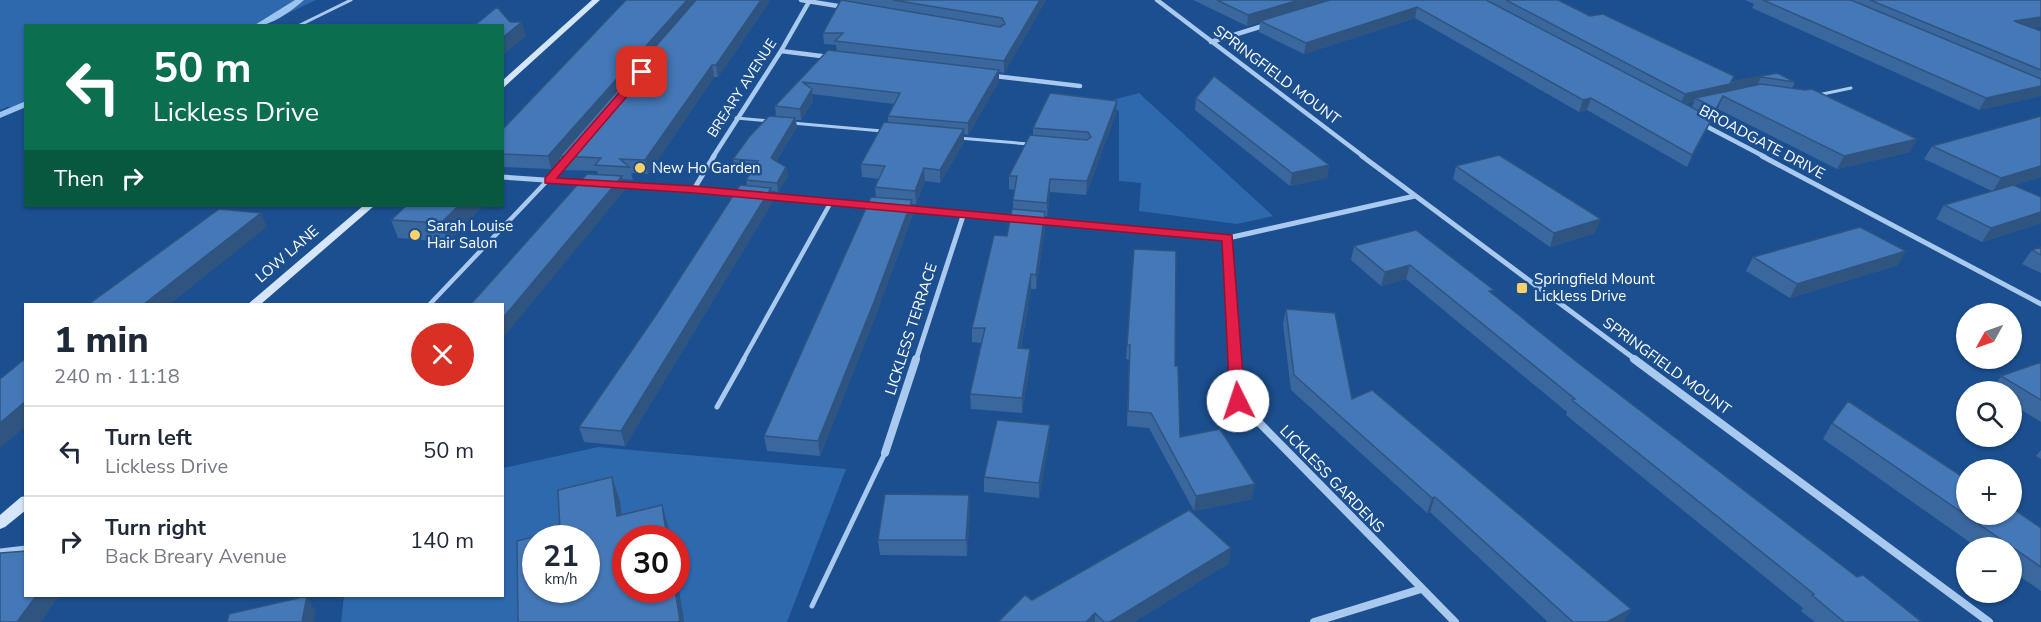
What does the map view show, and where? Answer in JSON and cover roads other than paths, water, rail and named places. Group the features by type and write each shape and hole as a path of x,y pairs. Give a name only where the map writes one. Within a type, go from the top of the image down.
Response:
{"street":[{"path":"504,84 596,0"},
{"path":"801,0 854,9"},
{"name":"SPRINGFIELD MOUNT","path":"1157,0 1415,196 1989,622"},
{"name":"BREARY AVENUE","path":"694,189 810,1"},
{"path":"1211,42 1275,22"},
{"path":"781,51 838,58"},
{"path":"988,76 1080,86"},
{"name":"BROADGATE DRIVE","path":"1698,121 2041,304"},
{"path":"504,177 594,183"},
{"path":"605,184 751,195"},
{"path":"763,196 886,207"},
{"path":"1033,220 1228,238 1415,196"},
{"name":"LOW LANE","path":"255,303 368,207"},
{"path":"897,208 1021,219"},
{"name":"LICKLESS TERRACE","path":"885,453 964,213"},
{"name":"LICKLESS GARDENS","path":"1228,238 1238,401 1455,622"},
{"path":"0,523 24,503"},
{"path":"1314,622 1421,589"}],"lane":[{"path":"302,24 351,0"},
{"path":"1811,96 1851,88"},
{"path":"736,118 771,122"},
{"path":"782,123 888,132"},
{"path":"958,138 1040,145"},
{"path":"431,303 564,163"},
{"path":"717,406 831,202"},
{"path":"812,606 885,453"},
{"path":"0,550 24,548"}],"waterway":[{"path":"261,24 300,0"},
{"path":"0,115 24,105"}],"place":[{"name":"New Ho Garden","path":"640,168"},
{"name":"Sarah Louise Hair Salon","path":"415,235"},
{"name":"Springfield Mount Lickless Drive","path":"1522,288"}]}
